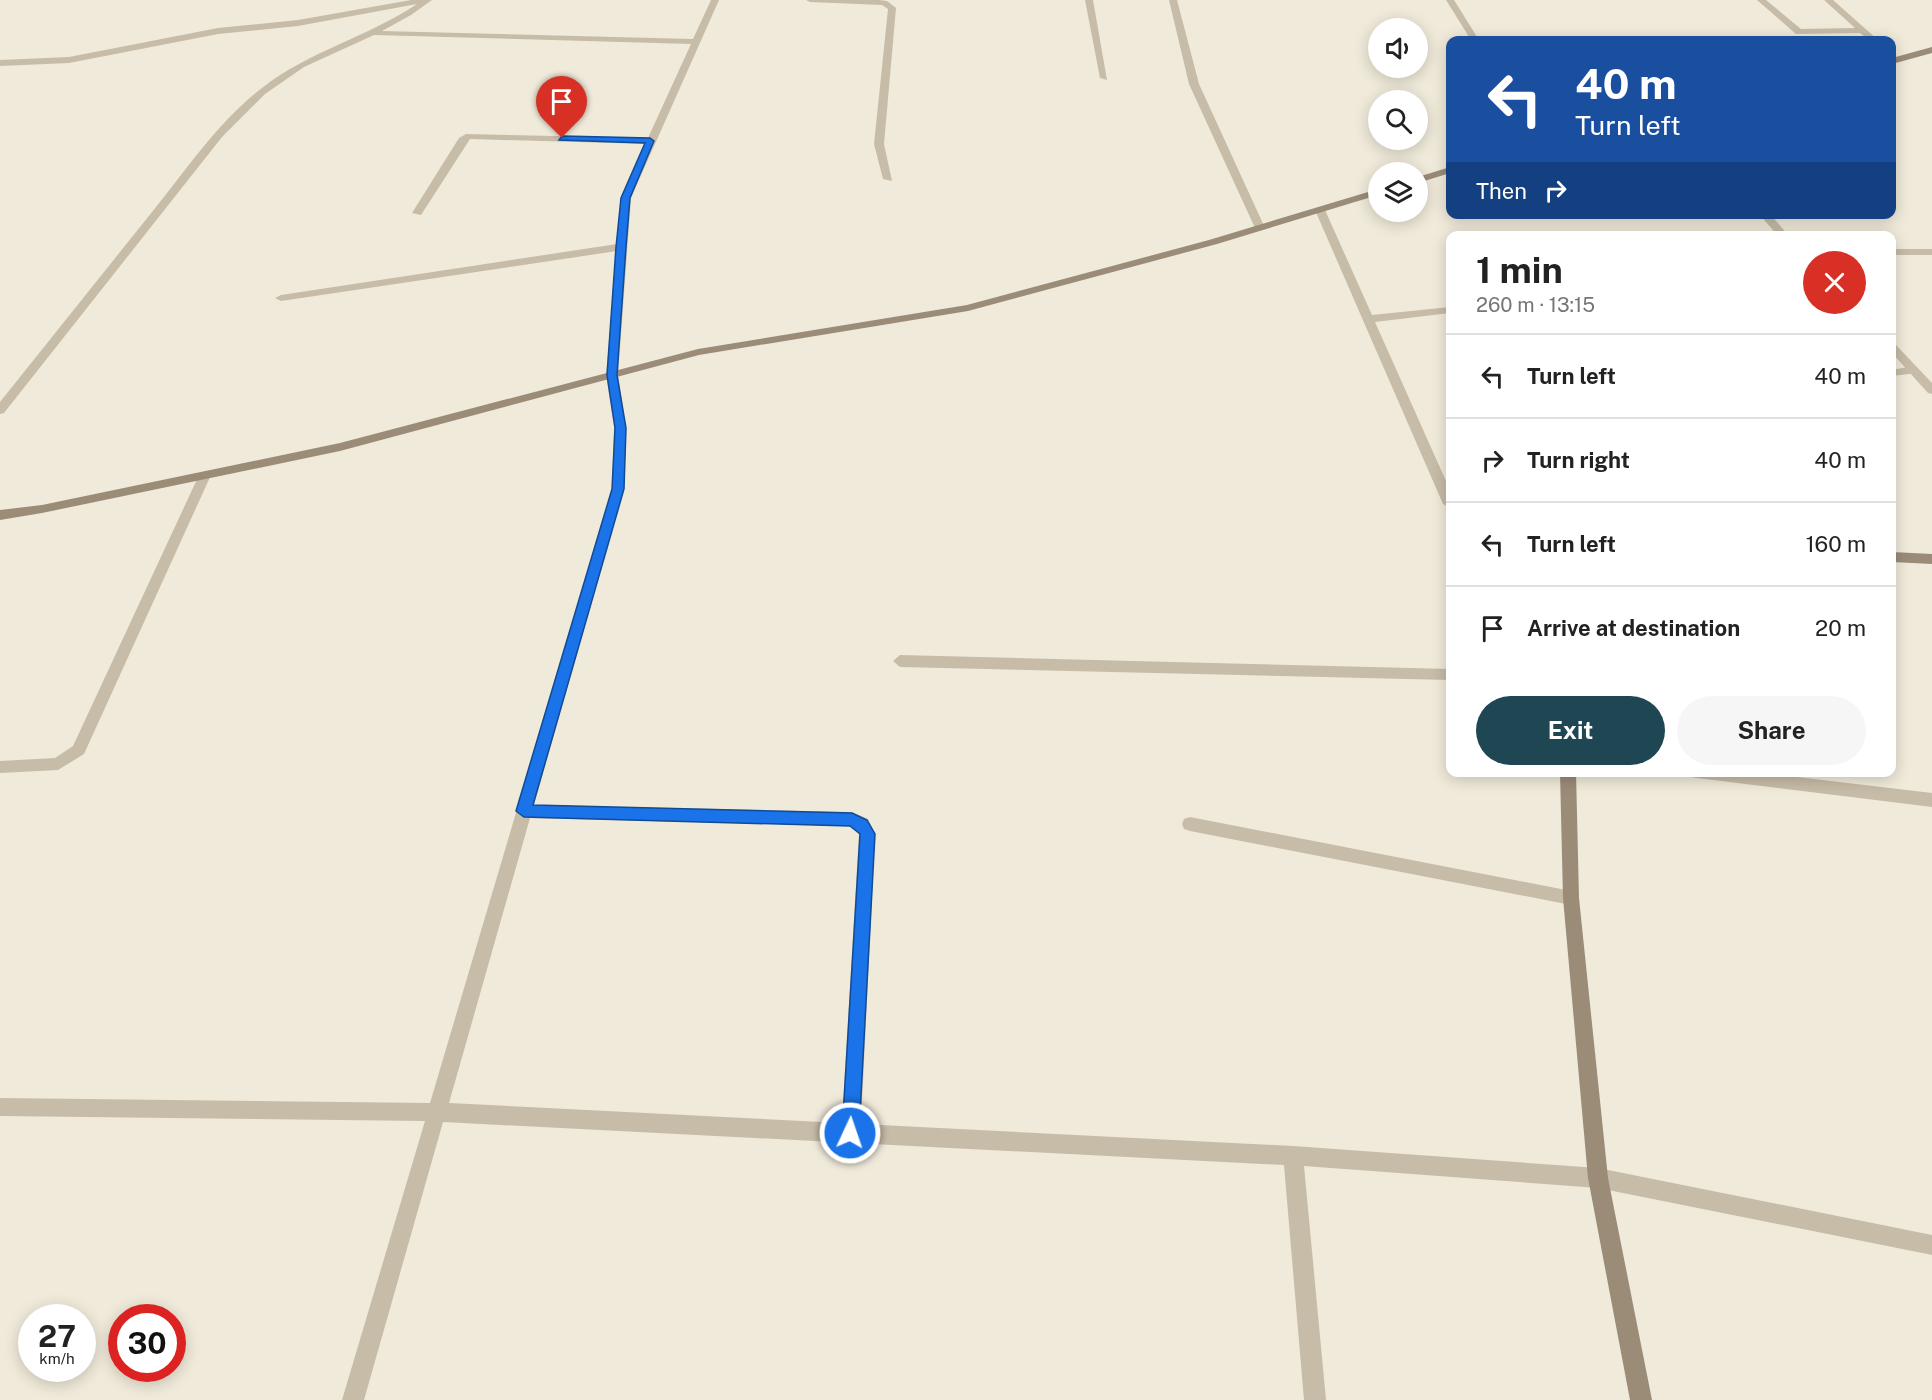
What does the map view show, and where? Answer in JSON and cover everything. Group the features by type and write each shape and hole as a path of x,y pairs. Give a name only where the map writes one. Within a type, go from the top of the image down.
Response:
{"street":[{"path":"0,410 235,117 284,74 405,18 427,0"},
{"path":"0,63 69,60 218,31 298,23 427,0"},
{"path":"353,1400 618,489 620,428 612,375 626,198 715,0"},
{"path":"810,0 874,2 884,3 891,8 879,144 888,179"},
{"path":"1089,0 1104,78"},
{"path":"1173,0 1194,84 1260,228"},
{"path":"1450,0 1472,36"},
{"path":"1761,0 1799,32 1862,30"},
{"path":"1828,0 1869,36"},
{"path":"374,33 696,42"},
{"path":"1896,58 1932,50"},
{"path":"417,213 464,138 469,136 650,141"},
{"path":"1428,177 1446,171"},
{"path":"0,515 340,447 698,352 968,308 1260,228 1368,195"},
{"path":"1320,210 1446,495"},
{"path":"1769,219 1779,231"},
{"path":"281,298 621,247"},
{"path":"1896,252 1932,252"},
{"path":"1369,319 1446,310"},
{"path":"1896,352 1932,390"},
{"path":"1896,372 1913,370"},
{"path":"0,767 58,764 79,750 205,475"},
{"path":"1896,557 1932,559"},
{"path":"900,662 1446,675"},
{"path":"1568,777 1571,898 1598,1178 1641,1400"},
{"path":"1739,777 1932,800"},
{"path":"524,811 852,819 862,824 867,834 850,1133"},
{"path":"1190,824 1571,898"},
{"path":"0,1107 436,1112 1293,1156 1598,1178 1932,1245"},
{"path":"1293,1156 1315,1400"}],"route":[{"path":"562,138 650,141 626,198 621,247 612,375 620,428 618,489 524,811 852,819 862,824 867,834 850,1133"}]}
